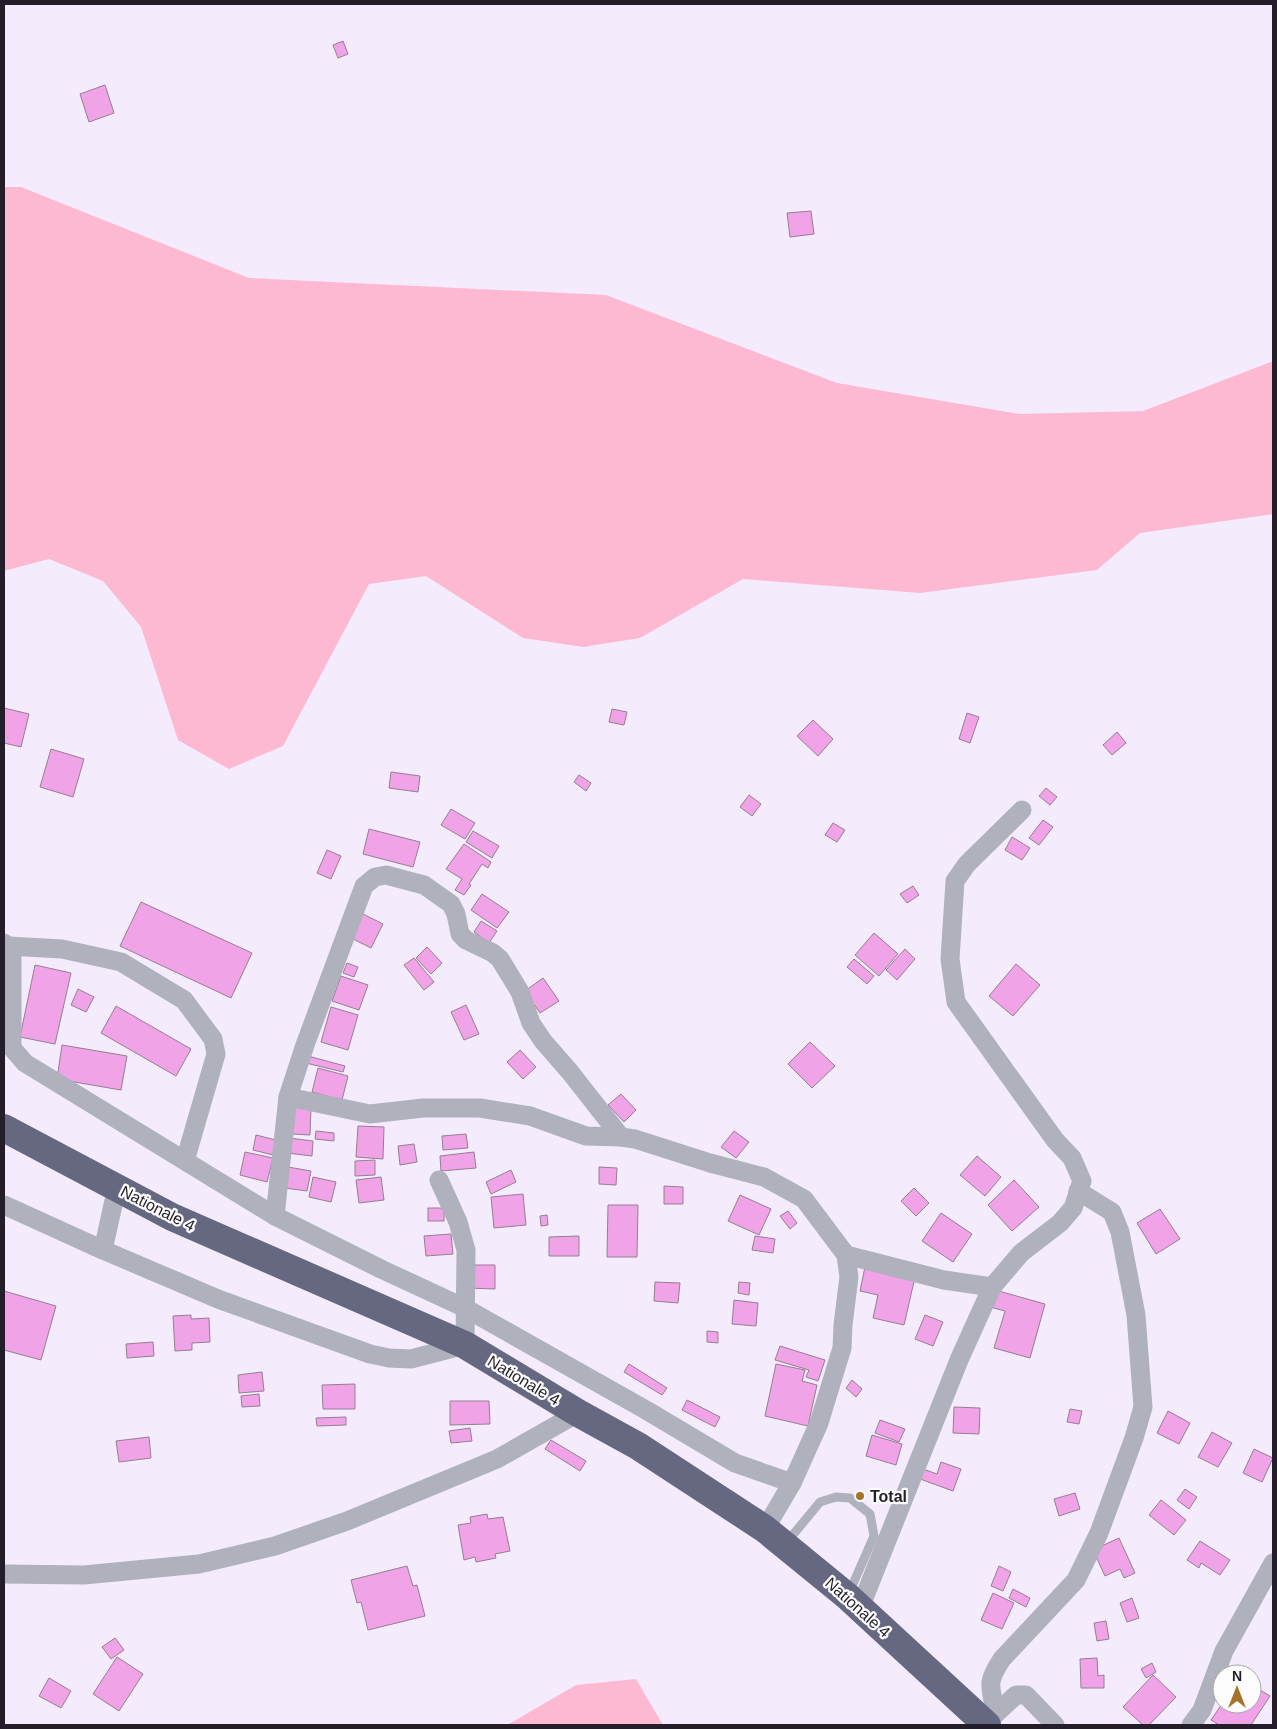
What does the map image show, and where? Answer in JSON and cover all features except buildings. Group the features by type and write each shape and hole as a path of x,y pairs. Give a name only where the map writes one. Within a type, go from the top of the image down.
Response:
{"highway":[{"name":"Nationale 4","path":"4,1128 172,1217 465,1344 578,1413 638,1446 775,1536 854,1602 989,1721"}],"street":[{"path":"854,1602 992,1287 1021,1253 1060,1223 1073,1208 1082,1181 1072,1158 1055,1140 956,1002 951,975 950,959 955,881 967,864 1022,810"},
{"path":"275,1216 288,1097 305,1045 364,886 375,877 386,876 424,885 451,904 456,914 460,934 466,940 493,953 500,959 520,992 531,1023 543,1041 621,1137"},
{"path":"6,945 62,949 121,962 184,1000 213,1039 216,1054 185,1161"},
{"path":"6,945 12,956 12,1048 25,1063 275,1216 383,1270 465,1308 630,1400 735,1463 792,1483"},
{"path":"288,1097 370,1114 422,1108 480,1108 530,1116 586,1136 621,1137 664,1147 710,1163 764,1176 804,1199 846,1255 850,1277 843,1325 842,1348 819,1423 792,1483 775,1536"},
{"path":"4,1205 218,1299 370,1354 389,1358 411,1359 465,1344 466,1250 458,1222 439,1180"},
{"path":"103,1250 117,1187"},
{"path":"989,1721 989,1683 992,1674 1002,1659 1076,1580 1102,1524 1134,1438 1143,1407 1136,1315 1120,1232 1112,1212 1078,1191"},
{"path":"846,1255 944,1280 992,1287"},
{"path":"4,1574 84,1575 190,1565 275,1546 347,1521 497,1460 578,1413"},
{"path":"1191,1725 1202,1710 1224,1651 1273,1563"},
{"path":"989,1721 1016,1696 1026,1696 1055,1725"}],"lane":[{"path":"775,1536 820,1502 836,1498 850,1498 870,1514 874,1536 854,1602"}],"shaded area":[{"path":"4,187 21,187 249,278 606,295 837,383 1020,414 1143,411 1273,361 1273,514 1140,533 1097,570 920,593 743,579 640,638 583,647 523,638 426,576 369,584 283,746 229,769 178,740 141,627 103,581 49,559 4,571"},
{"path":"636,1679 663,1725 507,1725 576,1685"}],"place":[{"name":"Total","path":"860,1496"}]}
